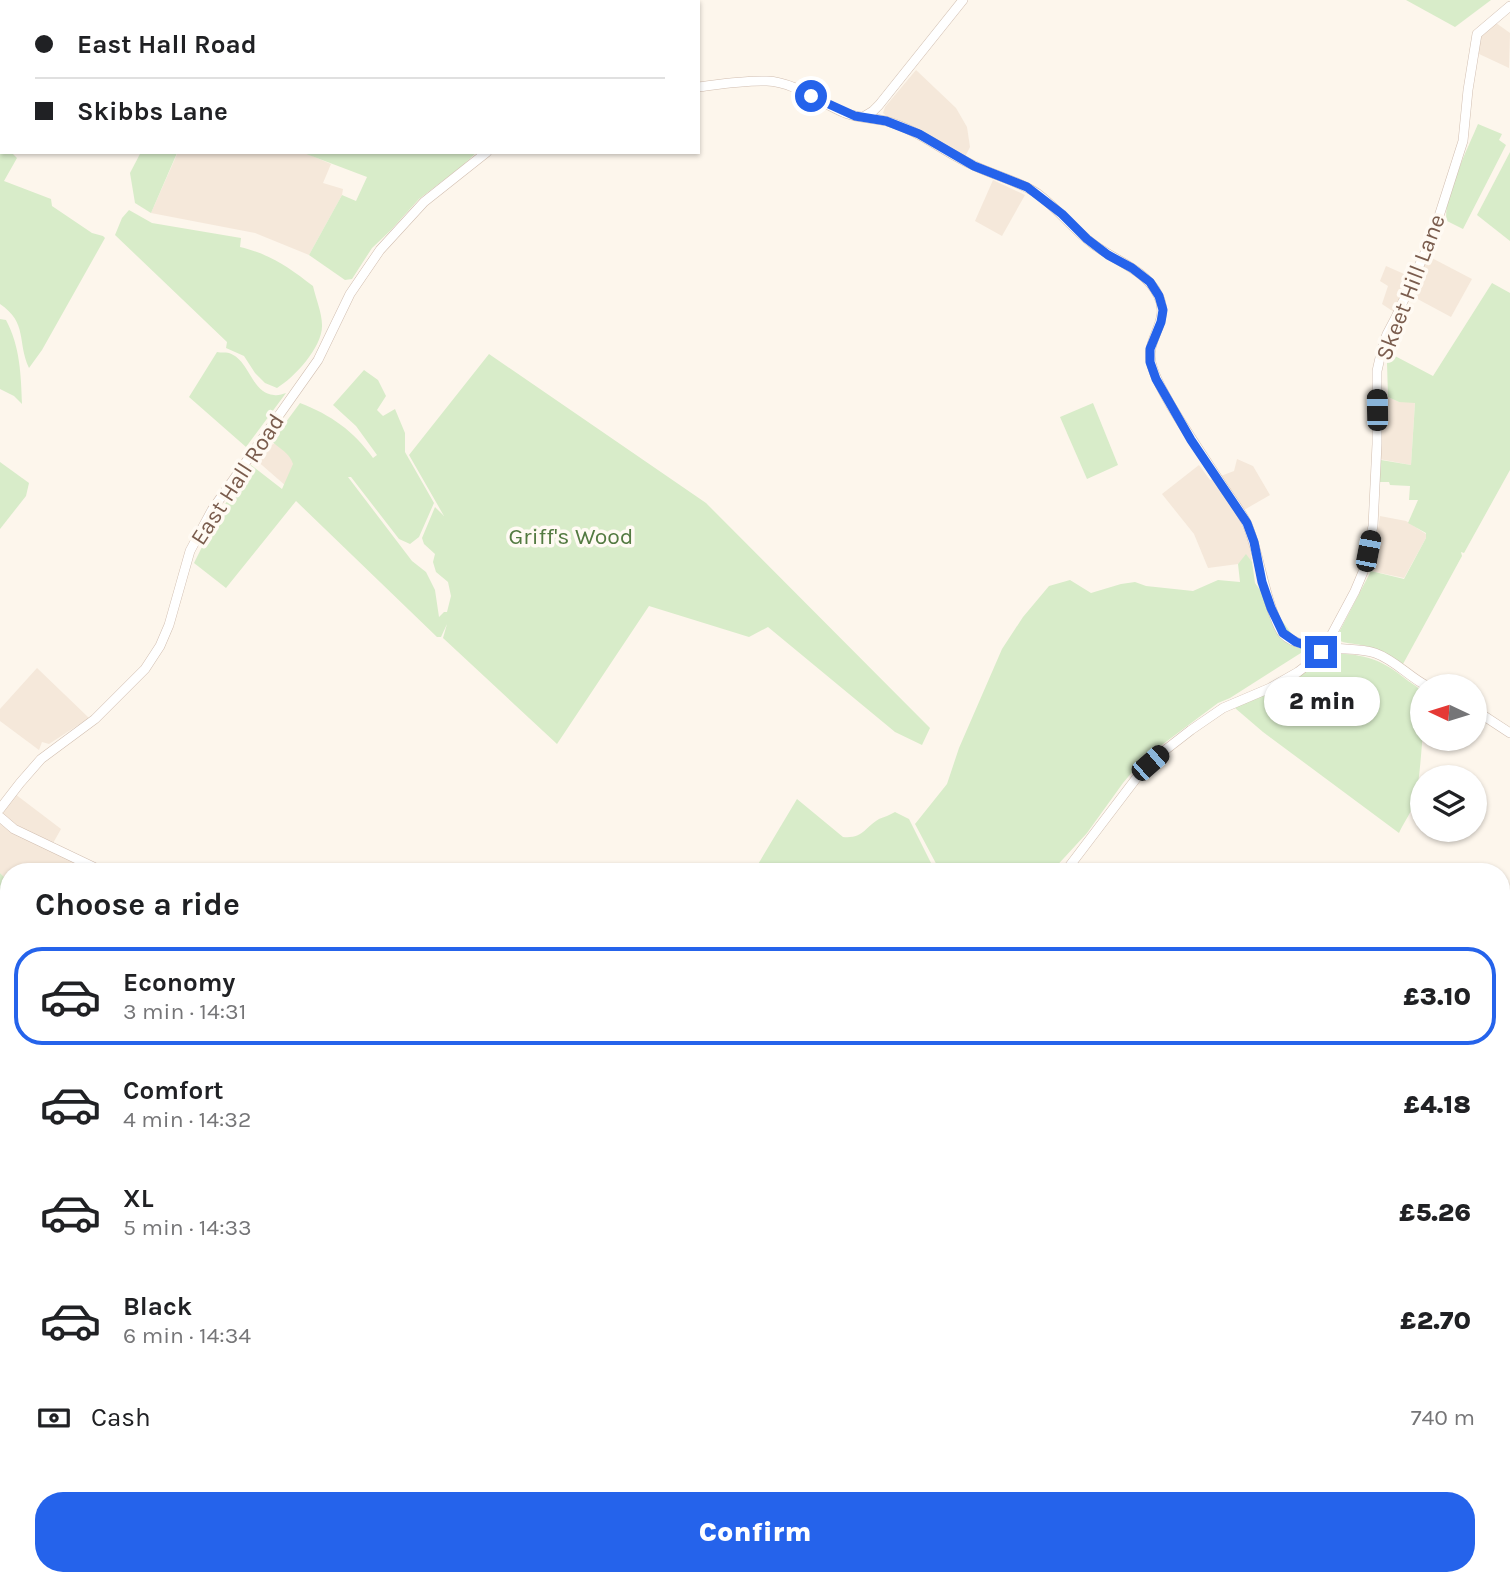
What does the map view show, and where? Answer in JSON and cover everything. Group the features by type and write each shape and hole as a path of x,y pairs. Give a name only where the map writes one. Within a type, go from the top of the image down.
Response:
{"street":[{"path":"861,118 876,108 963,0"},
{"name":"Skeet Hill Lane","path":"1072,863 1150,763 1210,716 1298,672 1323,649 1360,582 1373,526 1377,371 1382,349 1433,235 1463,141 1477,34 1510,6"},
{"path":"700,87 768,81 794,88 861,118 886,121 919,134 974,166 1027,187 1062,214 1087,239 1150,282 1159,296 1163,310 1150,349 1150,362 1156,379 1191,440 1247,523 1254,542 1262,582 1283,633 1296,642 1317,649 1374,653 1410,676"},
{"path":"876,108 886,121"},
{"name":"East Hall Road","path":"0,809 41,759 96,719 145,669 160,646 169,625 190,551 212,510 318,360 350,294 380,250 424,202 484,154"},
{"path":"1488,719 1510,733"},
{"path":"0,817 14,829 85,863"}],"shaded area":[{"path":"1496,23 1510,33 1509,68 1477,53 1482,34"},
{"path":"916,70 956,108 967,127 970,147 965,157 883,113"},
{"path":"177,154 308,154 331,164 323,183 343,189 309,255 255,233 151,213"},
{"path":"993,180 1025,195 1002,236 975,221"},
{"path":"1428,256 1472,279 1451,317 1412,296"},
{"path":"1386,266 1411,277 1394,312 1382,304 1388,286 1380,281"},
{"path":"1388,397 1399,402 1415,402 1411,465 1379,459 1379,399"},
{"path":"261,441 272,445 277,441 297,456 286,486 255,459 254,452"},
{"path":"1237,459 1253,466 1270,495 1237,514 1249,544 1252,562 1246,555 1238,564 1208,568 1194,534 1162,494 1199,465 1210,480 1234,471"},
{"path":"1380,516 1406,521 1426,534 1404,578 1371,571"},
{"path":"37,668 89,718 49,744 42,742 39,750 0,721 0,709"},
{"path":"15,794 61,829 52,845 15,824 0,811"},
{"path":"0,821 31,841 75,863 0,863"}],"green space":[{"path":"1406,0 1491,0 1455,27"},
{"path":"1478,124 1502,134 1499,140 1506,145 1463,229 1447,221 1446,212 1457,173"},
{"path":"1510,152 1510,241 1477,215"},
{"path":"0,154 13,154 17,158 4,181 51,199 52,206 92,233 105,238 42,350 29,368 15,318 0,304"},
{"path":"140,154 177,154 151,213 135,203 130,173"},
{"path":"306,154 475,154 419,199 372,248 352,279 345,280 309,255 342,195 356,201 367,177"},
{"path":"129,210 152,223 241,238 240,247 279,262 313,286 321,316 321,334 313,352 299,369 277,388 265,383 244,356 226,348 227,342 115,235 122,218"},
{"path":"1492,283 1510,293 1510,470 1464,553 1461,552 1462,556 1403,664 1367,646 1338,640 1337,636 1371,571 1404,579 1426,538 1426,533 1408,523 1418,500 1409,500 1410,486 1379,482 1381,460 1411,465 1415,403 1399,402 1388,397 1387,363 1395,356 1433,376"},
{"path":"0,319 6,320 17,350 22,404 14,396 0,389"},
{"path":"217,352 229,353 242,362 255,383 266,393 286,393 246,447 189,397"},
{"name":"Griff's Wood","path":"489,354 706,503 930,728 922,745 895,732 768,627 749,637 649,606 557,744 443,638 447,624 441,637 437,637 296,501 226,588 194,563 218,515 251,465 282,489 293,464 268,435 273,427 283,426 300,403 322,413 350,432 373,458 377,455 356,426 333,405 364,370 378,380 386,396 377,410 383,416 395,409 405,433 405,452 434,503 419,537 410,544 399,539 351,477 348,477 412,561 426,572 435,590 439,617 447,612 451,596 448,582 436,572 433,562 435,554 424,544 422,538 435,507 444,516 409,455"},
{"path":"1093,403 1118,465 1087,479 1060,417"},
{"path":"0,462 29,483 26,496 0,529"},
{"path":"1246,554 1252,562 1255,583 1304,651 1218,703 1143,759 1087,833 1059,863 936,863 915,824 947,784 959,748 1002,649 1023,617 1049,586 1070,580 1091,593 1135,582 1146,586 1193,591 1218,580 1240,582 1238,564"},
{"path":"1327,653 1370,658 1388,666 1410,682 1410,751 1422,751 1421,760 1420,765 1410,765 1410,813 1399,833 1263,732 1235,708"},
{"path":"797,799 843,837 855,836 879,819 895,812 909,819 931,863 759,863"}],"route":[{"path":"811,96 855,116 886,121 919,134 974,166 1027,187 1062,214 1087,239 1150,282 1159,296 1163,310 1150,349 1150,362 1156,379 1191,440 1247,523 1254,542 1262,582 1278,625 1288,638 1321,652"}]}
